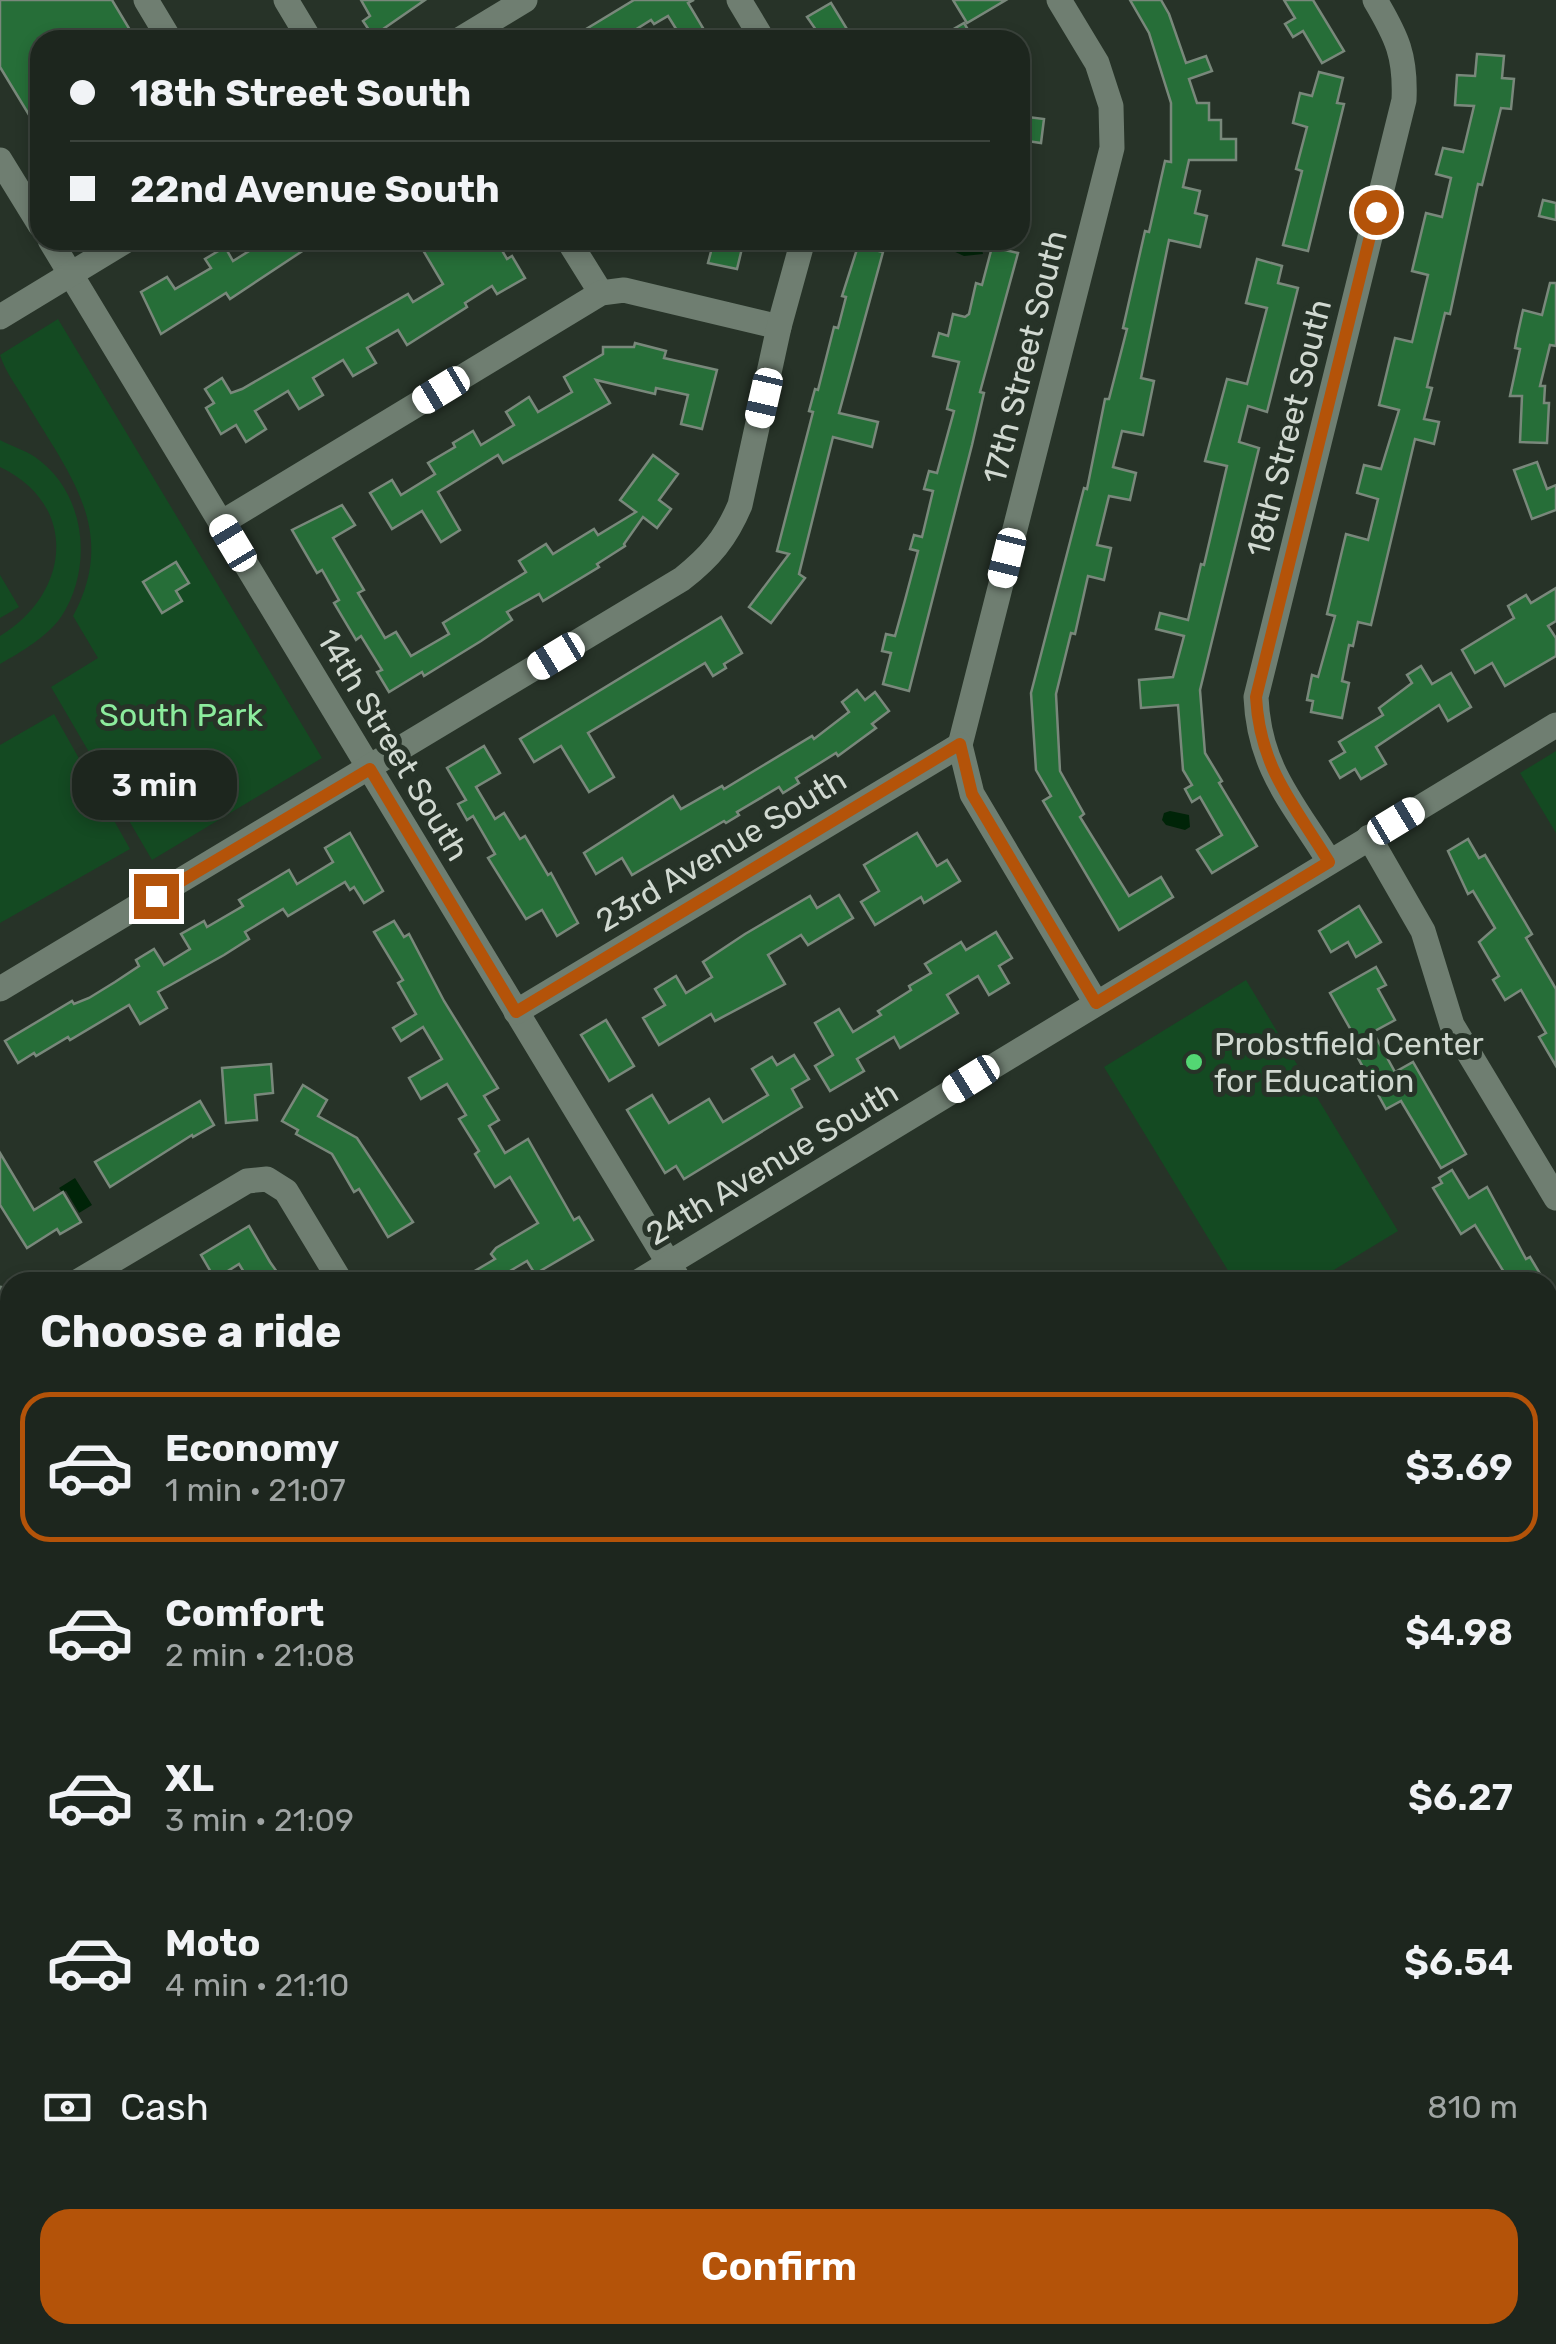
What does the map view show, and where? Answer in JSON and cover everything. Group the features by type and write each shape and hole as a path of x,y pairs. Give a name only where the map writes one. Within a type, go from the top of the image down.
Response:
{"street":[{"path":"146,0 164,30"},
{"path":"286,0 300,30"},
{"path":"476,30 525,0"},
{"path":"739,0 757,30"},
{"name":"17th Street South","path":"1060,0 1097,63 1111,106 1112,148 960,744 972,794 1096,1003"},
{"name":"18th Street South","path":"1329,862 1268,764 1258,732 1256,697 1404,100 1406,70 1398,38 1375,0"},
{"path":"0,160 30,208"},
{"name":"14th Street South","path":"56,250 674,1272"},
{"path":"0,317 111,250"},
{"path":"574,250 600,293"},
{"path":"0,989 370,769 682,579 710,557 729,532 740,505 800,250"},
{"path":"221,523 600,293 624,290 779,327"},
{"name":"24th Avenue South","path":"677,1272 1096,1003 1556,725"},
{"name":"23rd Avenue South","path":"516,1012 960,744"},
{"path":"1369,837 1423,931 1452,1026 1556,1198"},
{"path":"95,1272 247,1182 266,1179 286,1191 335,1272"}],"green space":[{"name":"South Park","path":"58,319 322,758 152,860 51,687 98,658 73,616 86,585 90,530 72,479 0,355"},
{"path":"0,440 35,457 65,490 80,531 81,554 78,576 61,617 41,637 0,664 0,636 41,597 52,574 56,550 54,526 44,504 26,483 0,467"},
{"path":"0,575 19,607 0,618"},
{"path":"54,714 130,849 0,923 0,745"},
{"path":"1556,751 1556,833 1520,773"},
{"path":"1246,980 1398,1231 1330,1272 1229,1272 1104,1067"}],"shaded area":[{"path":"951,250 982,250 983,254 964,256"},
{"path":"1164,813 1189,815 1190,827 1185,830 1166,825 1162,820"},
{"path":"75,1178 92,1205 79,1213 66,1191 59,1188"}],"building":[{"path":"0,0 112,0 130,30 30,30 30,116 0,67"},
{"path":"361,0 425,0 382,30 369,30 363,21 370,16"},
{"path":"634,0 694,0 688,3 703,28 677,30 668,16 635,30 584,30"},
{"path":"953,0 1006,0 967,23"},
{"path":"1130,0 1161,0 1186,63 1206,56 1212,71 1189,79 1197,103 1209,103 1209,120 1221,120 1221,139 1236,139 1236,160 1189,160 1183,187 1200,191 1195,213 1207,216 1200,247 1169,240 1141,378 1154,381 1143,435 1122,431 1113,467 1136,473 1130,500 1109,496 1097,545 1111,548 1104,580 1088,576 1056,694 1060,771 1084,814 1080,817 1129,896 1161,877 1173,897 1119,930 1043,801 1051,796 1036,770 1031,693 1084,488 1087,489 1105,399 1109,399 1127,329 1123,328 1145,231 1149,232 1165,161 1171,162 1171,103 1149,33"},
{"path":"1284,0 1313,0 1344,51 1322,63 1303,31 1293,37 1285,24 1295,18"},
{"path":"831,3 848,30 816,30 807,17"},
{"path":"1477,54 1504,56 1502,78 1514,79 1511,109 1501,108 1482,185 1478,184 1450,314 1445,313 1427,387 1432,388 1424,419 1439,422 1434,444 1415,439 1371,625 1358,622 1353,646 1349,645 1342,681 1349,683 1342,718 1311,712 1313,701 1307,700 1312,675 1318,677 1335,616 1327,614 1346,534 1368,540 1378,499 1357,493 1364,465 1381,469 1399,410 1379,405 1395,338 1412,342 1428,275 1412,271 1426,213 1442,217 1451,178 1436,174 1443,148 1463,152 1474,106 1455,105 1457,75 1475,76"},
{"path":"1319,72 1343,78 1337,103 1344,104 1308,251 1283,245 1302,171 1296,169 1307,127 1293,123 1300,93 1312,96"},
{"path":"1030,117 1044,119 1041,143 1030,141"},
{"path":"1543,200 1556,203 1556,220 1539,216"},
{"path":"220,250 227,250 233,261 251,250 304,250 230,299 226,293 161,334 141,292 167,277 175,289 211,268 205,259"},
{"path":"423,250 502,250 507,259 512,256 525,278 497,294 492,286 407,345 398,330 367,348 376,363 353,376 343,360 313,378 323,395 299,409 288,391 255,411 266,429 246,442 236,425 221,434 206,408 214,403 205,389 222,378 231,393 242,389 408,294 413,302 443,284"},
{"path":"711,250 742,250 737,269 708,263"},
{"path":"857,250 883,252 839,413 878,422 872,447 833,437 799,574 805,578 771,623 749,607 789,554 777,551 813,412 809,411 846,297 842,296"},
{"path":"991,250 1018,253 980,392 984,393 972,445 909,691 883,684 891,653 882,651 886,634 895,636 918,551 910,549 914,535 922,537 933,491 924,489 929,471 937,473 954,411 947,409 959,362 933,356 939,333 948,336 953,314 969,314 976,283 982,285"},
{"path":"1257,259 1282,266 1278,283 1298,288 1267,412 1248,406 1239,442 1259,448 1200,690 1205,753 1257,846 1212,873 1197,850 1222,835 1200,797 1192,802 1185,789 1192,785 1183,770 1178,705 1141,708 1139,680 1173,677 1184,636 1156,629 1160,613 1188,620 1201,564 1204,565 1227,466 1205,461 1227,379 1247,384 1267,308 1246,303"},
{"path":"1550,283 1556,283 1556,346 1550,345 1540,386 1545,386 1544,403 1549,403 1547,443 1520,442 1522,396 1510,396 1520,349 1515,348 1517,337 1523,310 1542,315"},
{"path":"635,343 666,351 664,358 717,370 702,429 681,424 688,395 656,388 655,394 596,380 610,403 503,463 498,455 438,492 460,530 441,542 422,511 392,529 370,493 392,480 401,495 435,474 428,463 455,447 453,443 473,431 481,445 514,425 506,412 529,397 538,412 572,392 564,377 603,354 603,347 634,347"},
{"path":"653,455 678,474 659,500 671,509 657,528 643,517 625,546 597,564 599,567 543,601 539,594 507,612 512,620 424,676 422,672 389,692 377,672 382,670 361,636 356,640 334,603 339,600 322,570 317,573 292,530 342,505 355,525 333,538 364,590 358,593 385,638 396,632 411,656 449,634 443,623 526,572 519,561 546,544 553,554 594,529 598,535 636,512 620,500"},
{"path":"1537,462 1547,489 1556,485 1556,510 1532,519 1514,470"},
{"path":"176,562 189,583 176,591 182,601 162,613 143,582"},
{"path":"1556,588 1556,621 1548,626 1556,638 1556,656 1505,686 1492,663 1475,673 1462,650 1514,618 1508,606 1526,595 1531,603"},
{"path":"721,617 742,653 724,664 726,668 713,676 705,663 588,733 614,777 589,792 561,746 534,762 520,739"},
{"path":"1421,666 1432,684 1451,673 1471,707 1448,721 1439,705 1376,747 1386,764 1361,779 1355,769 1340,778 1330,761 1345,752 1339,742 1383,715 1379,708 1412,683 1407,675"},
{"path":"857,690 865,700 875,692 889,711 872,724 876,728 838,756 836,753 796,778 799,783 783,793 779,787 726,823 632,875 622,858 596,874 584,853 673,796 681,809 722,786 724,789 812,736 814,739 849,712 842,702"},
{"path":"484,746 500,773 476,787 495,819 504,813 520,839 525,836 578,923 557,936 542,910 526,919 488,858 495,854 473,816 467,820 458,804 466,800 447,768"},
{"path":"350,833 383,891 364,903 354,887 350,890 345,882 288,916 283,909 245,932 249,939 158,992 167,1008 140,1024 129,1005 70,1040 68,1037 18,1063 5,1041 72,1001 74,1004 89,998 115,982 139,966 136,960 154,949 164,965 190,949 181,934 204,921 207,927 243,906 239,900 289,870 297,884 333,862 325,848"},
{"path":"917,833 937,866 947,860 960,881 924,903 921,897 875,925 861,902 879,891 864,865"},
{"path":"1468,839 1479,858 1485,855 1532,934 1526,938 1556,989 1556,1066 1539,1037 1546,1033 1521,990 1505,1000 1493,980 1499,976 1479,942 1495,928 1473,891 1468,894 1448,851"},
{"path":"839,895 853,918 808,945 801,935 768,955 785,984 715,1021 711,1014 659,1045 643,1018 665,1005 655,989 676,976 686,993 712,977 703,962 745,934 810,896 817,908"},
{"path":"1359,906 1381,942 1356,957 1348,942 1331,952 1319,931"},
{"path":"394,921 404,937 409,934 444,1001 498,1088 484,1096 499,1120 489,1126 505,1153 528,1139 574,1220 579,1217 593,1240 538,1272 534,1272 527,1261 508,1272 473,1272 495,1259 491,1254 496,1248 538,1223 510,1177 495,1187 475,1154 479,1151 459,1119 466,1115 447,1084 421,1099 409,1078 442,1059 423,1027 401,1041 393,1028 416,1014 398,983 403,980 374,932"},
{"path":"996,932 1012,958 999,966 1009,983 989,995 978,976 947,995 958,1013 900,1048 894,1037 857,1059 864,1071 830,1091 815,1066 833,1055 815,1023 839,1009 853,1032 881,1015 878,1011 931,973 925,964 961,942 966,950"},
{"path":"1376,967 1386,985 1378,989 1395,1020 1373,1032 1395,1072 1413,1062 1466,1154 1441,1168 1401,1101 1386,1109 1358,1058 1365,1055 1330,993"},
{"path":"606,1020 634,1066 609,1081 581,1035"},
{"path":"794,1055 809,1079 792,1089 802,1107 684,1179 676,1166 665,1173 627,1110 652,1095 669,1123 709,1099 723,1122 768,1095 752,1069 772,1057 777,1065"},
{"path":"271,1064 273,1093 255,1095 257,1120 226,1123 222,1068"},
{"path":"303,1085 327,1100 318,1116 357,1138 413,1222 388,1237 359,1189 354,1192 332,1154 296,1134 298,1130 282,1121"},
{"path":"200,1101 214,1125 110,1187 95,1162"},
{"path":"0,1153 34,1210 63,1192 81,1222 60,1234 57,1229 27,1248 0,1205"},
{"path":"1452,1170 1469,1198 1487,1187 1526,1259 1530,1257 1539,1272 1504,1272 1475,1225 1461,1234 1433,1188 1442,1183 1439,1178"},
{"path":"249,1226 277,1272 244,1272 239,1264 226,1272 211,1272 201,1255"}],"place":[{"name":"Probstfield Center for Education","path":"1194,1062"}],"route":[{"path":"156,896 370,769 516,1012 960,744 972,794 1096,1003 1329,862 1268,764 1258,732 1256,697 1376,212"}]}
